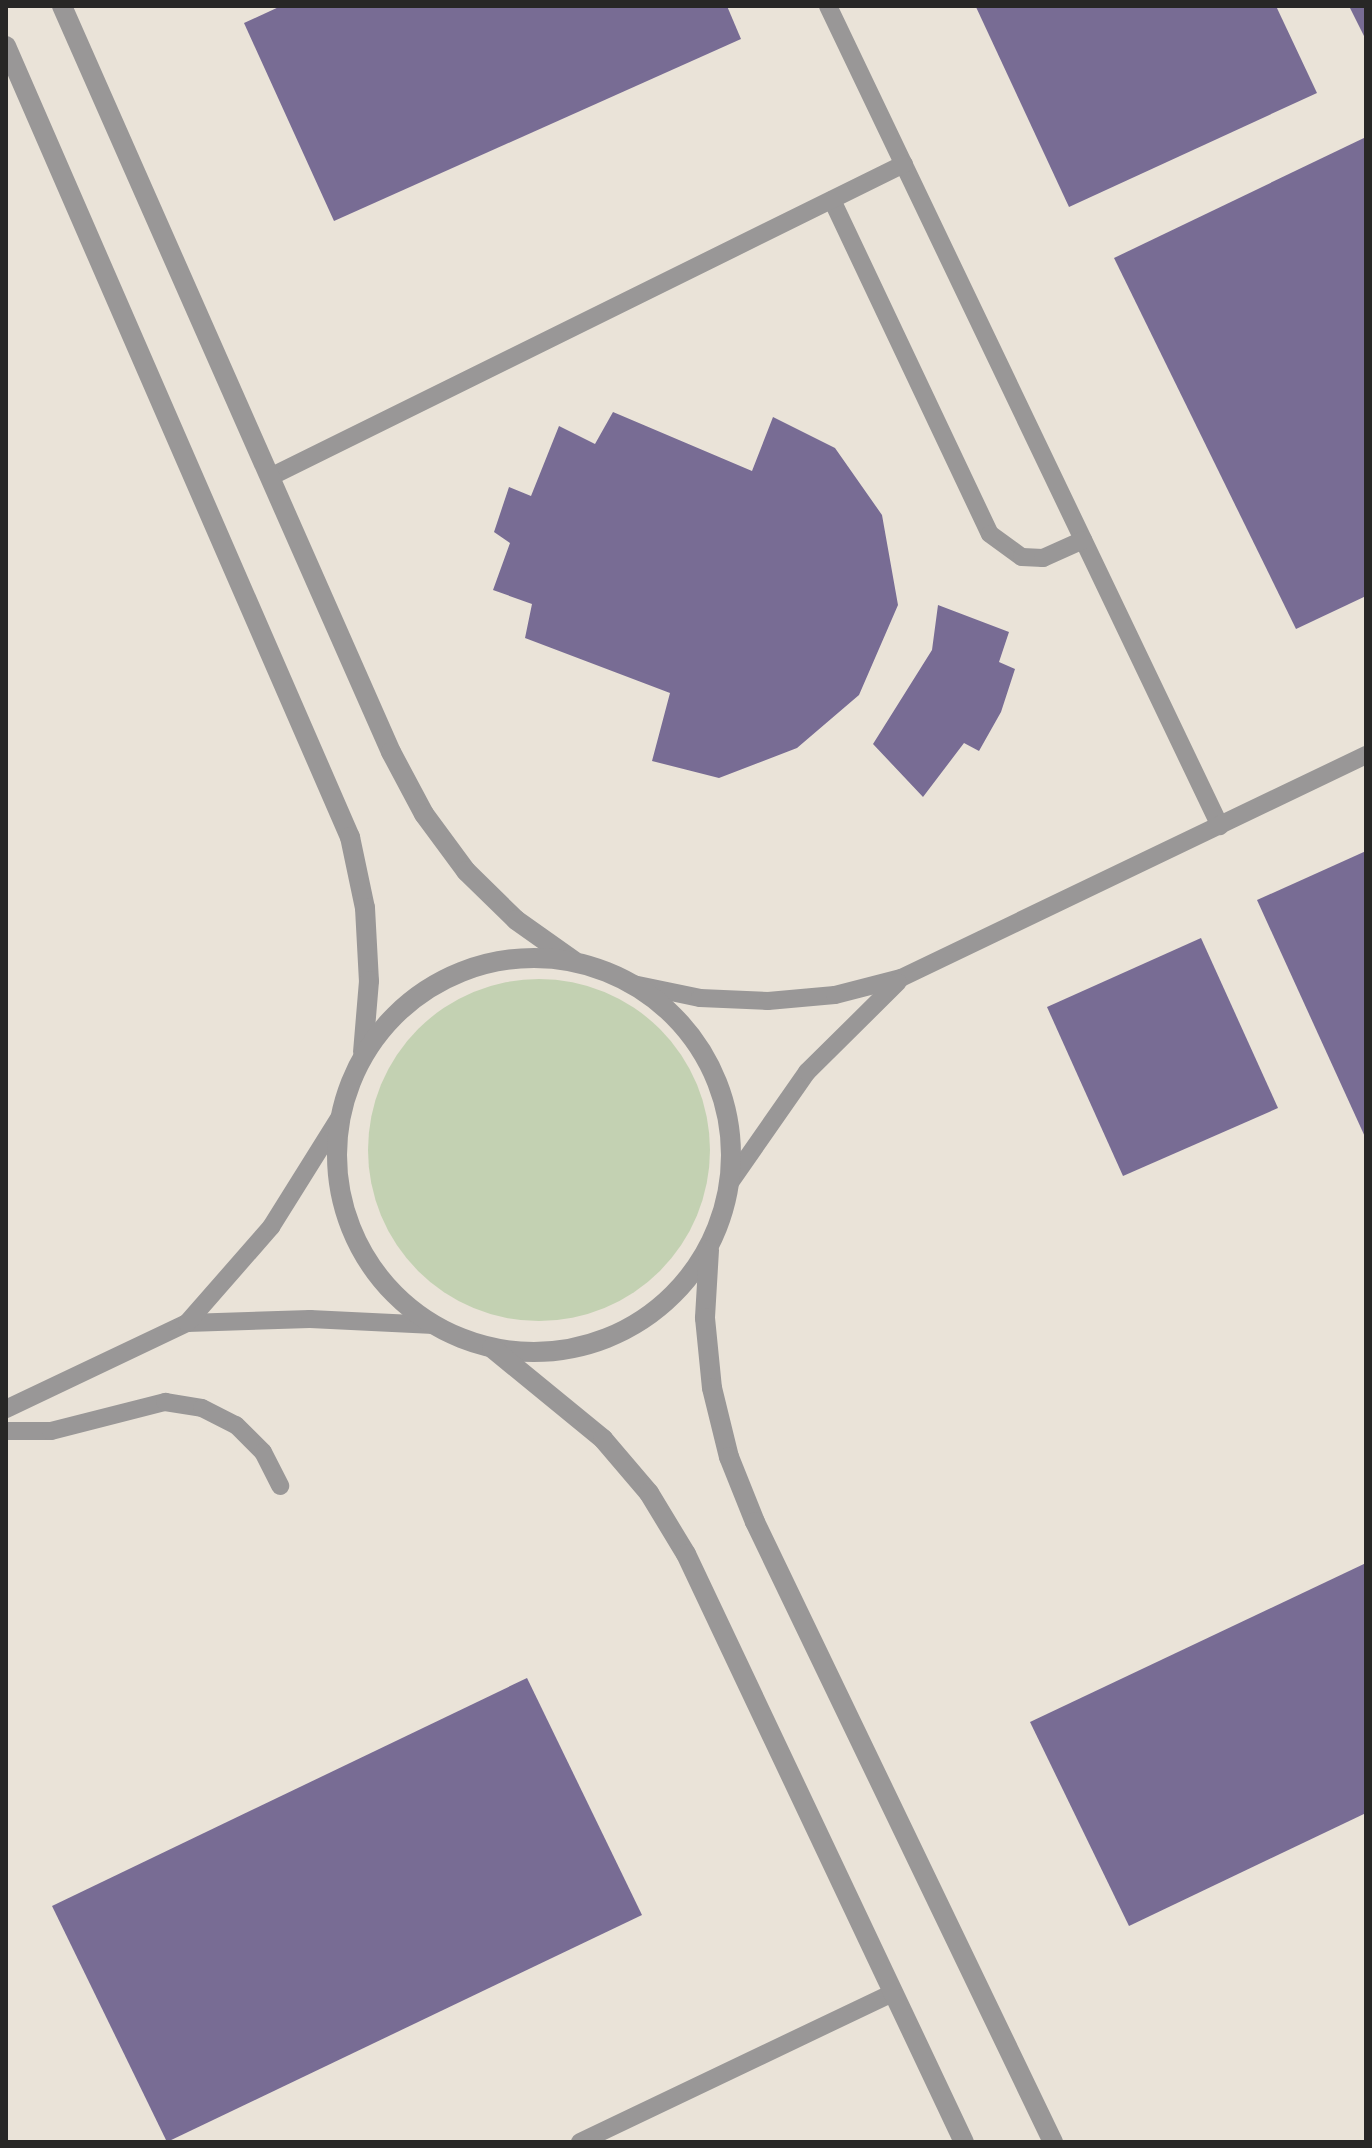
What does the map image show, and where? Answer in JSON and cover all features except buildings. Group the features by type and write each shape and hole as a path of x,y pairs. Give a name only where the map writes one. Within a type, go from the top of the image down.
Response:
{"street":[{"path":"6,46 350,837 365,908 369,981 362,1054 339,1118 336,1166 345,1214 365,1258 395,1296 434,1325 492,1348 544,1352 594,1344 640,1322 680,1289 709,1247 731,1181 731,1135 721,1089 700,1048 671,1012 633,984 574,961 516,920 466,871 424,814 270,477 62,6"},
{"path":"362,1054 392,1015 442,980 476,965 525,957 574,961"},
{"path":"709,1247 706,1332 712,1388 729,1457 755,1522 1053,2142"},
{"path":"492,1348 603,1439 649,1493 686,1554 964,2142"}],"lane":[{"path":"828,6 1220,826"},
{"path":"270,477 904,164"},
{"path":"832,200 990,534 1022,557 1043,558 1083,540"},
{"path":"633,984 700,998 768,1001 835,995 901,978 1366,755"},
{"path":"731,1181 807,1072 901,978"},
{"path":"6,1409 187,1323 271,1227 339,1118"},
{"path":"187,1323 310,1319 434,1325"},
{"path":"6,1431 51,1431 165,1402 202,1408 245,1434 263,1452 280,1486"},
{"path":"580,2142 892,1993"}],"shaded area":[{"path":"6,6 1366,6 1366,2142 6,2142"}],"green space":[{"path":"539,979 572,982 604,992 634,1008 660,1029 681,1055 697,1085 707,1117 710,1150 707,1183 697,1215 681,1245 660,1271 634,1292 604,1308 572,1318 539,1321 506,1318 474,1308 444,1292 418,1271 397,1245 381,1215 371,1183 368,1150 371,1117 381,1085 397,1055 418,1029 444,1008 474,992 506,982"}]}
